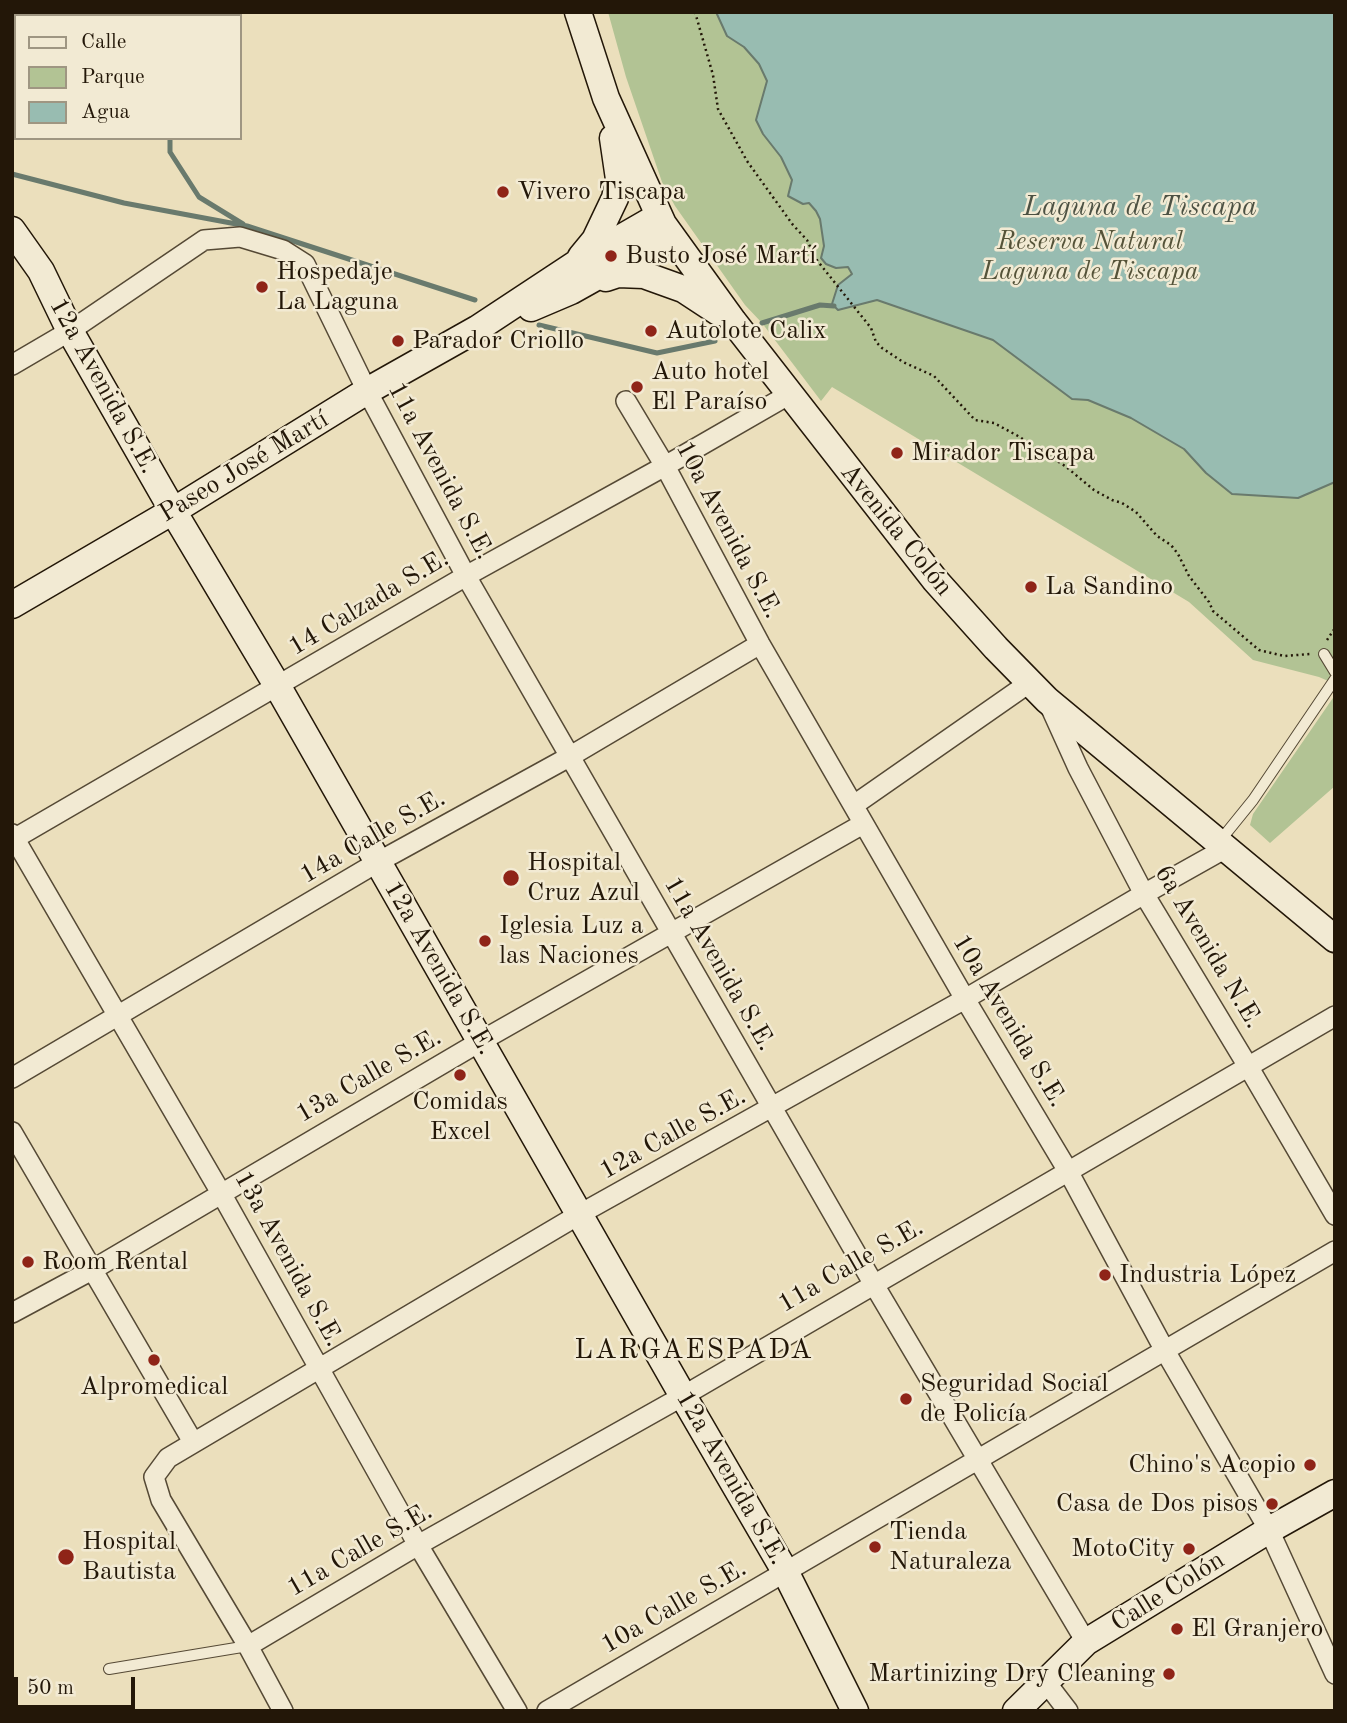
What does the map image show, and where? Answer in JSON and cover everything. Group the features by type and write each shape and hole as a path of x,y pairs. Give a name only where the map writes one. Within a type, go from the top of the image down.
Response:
{"main road":[{"name":"Avenida Colón","path":"581,16 606,98 665,226 733,321 934,580 1038,691 1335,939"},
{"path":"572,278 606,219 619,179 606,98"},
{"name":"Paseo José Martí","path":"12,605 173,511 368,391 665,226"},
{"name":"12a Avenida S.E.","path":"12,230 41,271 70,331 379,862 682,1396 786,1573 855,1711"},
{"path":"572,278 644,275 665,281 695,296 733,321"},
{"name":"Calle Colón","path":"1016,1711 1086,1642 1269,1530 1335,1493"}],"street":[{"name":"11a Avenida S.E.","path":"70,331 204,240 240,237 283,250 305,264 368,391 466,576 771,1109 1086,1642"},
{"path":"12,365 70,331"},
{"name":"14 Calzada S.E.","path":"13,837 278,687 466,576 665,467 790,394"},
{"name":"10a Avenida S.E.","path":"626,401 665,467 760,644 965,999 1068,1171 1164,1349 1269,1530 1335,1674"},
{"name":"14a Calle S.E.","path":"12,1078 379,862 569,757 760,644"},
{"path":"854,805 1038,691"},
{"name":"6a Avenida N.E.","path":"1038,691 1144,894 1335,1215"},
{"name":"13a Calle S.E.","path":"12,1313 92,1270 481,1041 863,824"},
{"name":"13a Avenida S.E.","path":"13,837 221,1193 418,1545 517,1711"},
{"name":"12a Calle S.E.","path":"248,1646 161,1500 154,1477 168,1458 580,1214 965,999 1222,845"},
{"name":"11a Calle S.E.","path":"248,1646 418,1545 682,1396 1335,1016"},
{"path":"12,1132 193,1442"},
{"name":"10a Calle S.E.","path":"547,1711 1335,1251"},
{"path":"248,1646 283,1711"},
{"path":"1045,1681 1068,1711"}],"lane":[{"path":"1324,654 1335,672"},
{"path":"1222,845 1335,679"},
{"path":"109,1669 248,1646"}],"path":[{"path":"695,12 713,75 719,109 747,161 807,240 816,258 871,328 876,342 903,362 934,376 975,420 994,423 1018,436 1094,490 1136,512 1157,536 1171,545 1213,611 1259,650 1284,656 1324,654"}],"green space":[{"name":"Laguna de Tiscapa","path":"608,12 1335,12 1335,684 1319,677 1253,660 1189,602 832,387 821,401 762,323 745,305 675,206 662,182 626,77"},
{"path":"1335,695 1335,786 1270,843 1250,825 1253,814"}],"water":[{"name":"Laguna de Tiscapa","path":"716,12 1335,12 1335,482 1298,498 1232,494 1206,473 1184,449 1131,418 1088,400 1072,399 993,340 877,300 838,310 832,304 838,285 852,274 848,267 836,268 826,264 821,258 824,246 820,219 816,211 809,203 803,204 788,196 792,180 781,157 756,120 767,81 759,64 744,47 727,36"}],"waterway":[{"path":"170,140 170,152 199,197 243,224"},
{"path":"12,174 124,203 247,226 475,300"},
{"path":"762,323 820,305 834,306"},
{"path":"539,325 657,353 715,341"}],"place":[{"name":"Vivero Tiscapa","path":"503,192"},
{"name":"Busto José Martí","path":"611,256"},
{"name":"Hospedaje La Laguna","path":"262,287"},
{"name":"Autolote Calix","path":"651,331"},
{"name":"Parador Criollo","path":"398,341"},
{"name":"Auto hotel El Paraíso","path":"637,387"},
{"name":"Mirador Tiscapa","path":"897,453"},
{"name":"La Sandino","path":"1031,587"},
{"name":"Hospital Cruz Azul","path":"511,878"},
{"name":"Iglesia Luz a las Naciones","path":"485,941"},
{"name":"Comidas Excel","path":"460,1075"},
{"name":"Room Rental","path":"28,1262"},
{"name":"Industria López","path":"1105,1275"},
{"name":"Alpromedical","path":"154,1360"},
{"name":"Seguridad Social de Policía","path":"906,1399"},
{"name":"Chino's Acopio","path":"1310,1465"},
{"name":"Casa de Dos pisos","path":"1272,1504"},
{"name":"Tienda Naturaleza","path":"875,1547"},
{"name":"MotoCity","path":"1189,1549"},
{"name":"Hospital Bautista","path":"66,1557"},
{"name":"El Granjero","path":"1177,1629"},
{"name":"Martinizing Dry Cleaning","path":"1169,1674"}],"district":[{"name":"LARGAESPADA","path":"694,1351"}],"park label":[{"name":"Reserva Natural Laguna de Tiscapa","path":"1090,257"}]}
